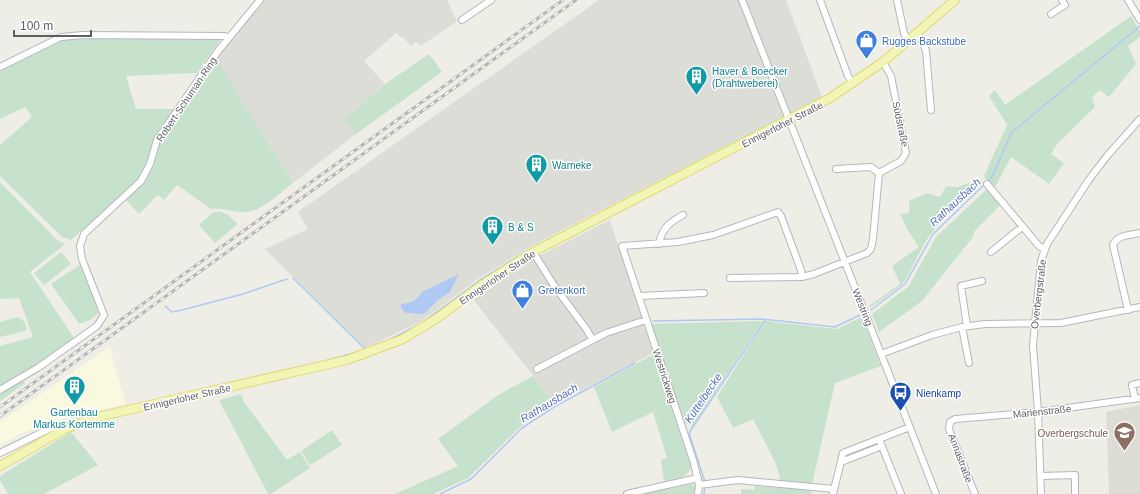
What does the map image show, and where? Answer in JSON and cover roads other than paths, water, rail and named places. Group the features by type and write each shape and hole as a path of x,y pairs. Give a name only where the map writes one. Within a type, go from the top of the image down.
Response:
{"main road":[{"name":"Ennigerloher Straße","path":"0,466 65,429 93,418 347,360 386,347 421,329 482,285 533,252 789,120 853,84 908,41 951,1"}],"street":[{"name":"Robert-Schuman-Ring","path":"0,390 39,367 97,326 104,315 82,259 80,246 84,234 141,181 150,164 157,140 228,38 260,0"},
{"path":"462,20 491,0"},
{"name":"Westring","path":"742,0 936,494"},
{"path":"820,0 848,76 853,84"},
{"path":"897,0 904,33 908,41"},
{"path":"1051,14 1065,5 1062,0"},
{"path":"1128,0 1140,20"},
{"path":"917,33 923,42 926,51 931,110"},
{"path":"0,67 61,37 83,35 225,36 228,38"},
{"name":"Südstraße","path":"878,173 901,161 906,153 890,76 883,62"},
{"name":"Overbergstraße","path":"1041,494 1038,412 1033,345 1041,261 1045,249 1107,156 1140,119"},
{"path":"730,278 802,277 845,262 867,253 871,249 878,173 871,167 836,168"},
{"path":"987,184 1022,227 1039,246 1045,249"},
{"path":"684,215 666,226 661,234 659,244 690,240 726,232 778,212 781,216 796,256 802,277"},
{"path":"991,252 1022,227"},
{"path":"1128,310 1113,245 1120,237 1140,233"},
{"name":"Westrickweg","path":"659,244 622,246 698,482 698,494"},
{"path":"533,252 555,287 592,339"},
{"path":"969,362 964,326 961,286 982,281"},
{"path":"639,296 704,293"},
{"path":"881,354 932,335 964,326 1061,323 1140,307"},
{"path":"537,369 592,339 646,320"},
{"name":"Marienstraße","path":"950,422 955,419 1038,412 1137,398 1132,385 1140,383"},
{"name":"Annastraße","path":"950,422 950,429 975,494"},
{"path":"0,454 53,427 58,426 65,429"},
{"path":"627,494 698,482 738,480 834,492 843,453 910,427"},
{"path":"879,439 901,494"},
{"path":"841,462 882,446"},
{"path":"1041,476 1075,475 1076,494"}],"water":[{"path":"459,274 450,292 438,300 424,314 406,313 401,308 401,304 413,301 418,298 422,292"}],"waterway":[{"name":"Rathausbach","path":"988,182 993,175 1011,133 1140,26"},
{"name":"Rathausbach","path":"871,310 905,284 933,234 985,184"},
{"path":"423,322 480,280 525,252"},
{"path":"293,278 365,349"},
{"path":"165,306 172,312 182,310 243,294 287,279"},
{"name":"Rathausbach","path":"653,321 762,319 835,327 860,315"},
{"name":"Küttelbecke","path":"705,482 689,433 765,320"},
{"path":"389,340 416,326"},
{"path":"321,362 354,353"},
{"name":"Rathausbach","path":"440,494 471,479 522,428 554,407 635,363"},
{"name":"Küttelbecke","path":"704,494 705,486"}],"railway":[{"path":"0,407 563,0"},
{"path":"0,416 576,0"}],"place":[{"name":"Rugges Backstube","path":"867,60"},
{"name":"Haver & Boecker (Drahtweberei)","path":"697,96"},
{"name":"Warneke","path":"536,184"},
{"name":"B & S","path":"492,246"},
{"name":"Gretenkort","path":"523,310"},
{"name":"Gartenbau Markus Kortemme","path":"74,406"},
{"name":"Nienkamp","path":"901,412"},
{"name":"Overbergschule","path":"1124,452"}]}
